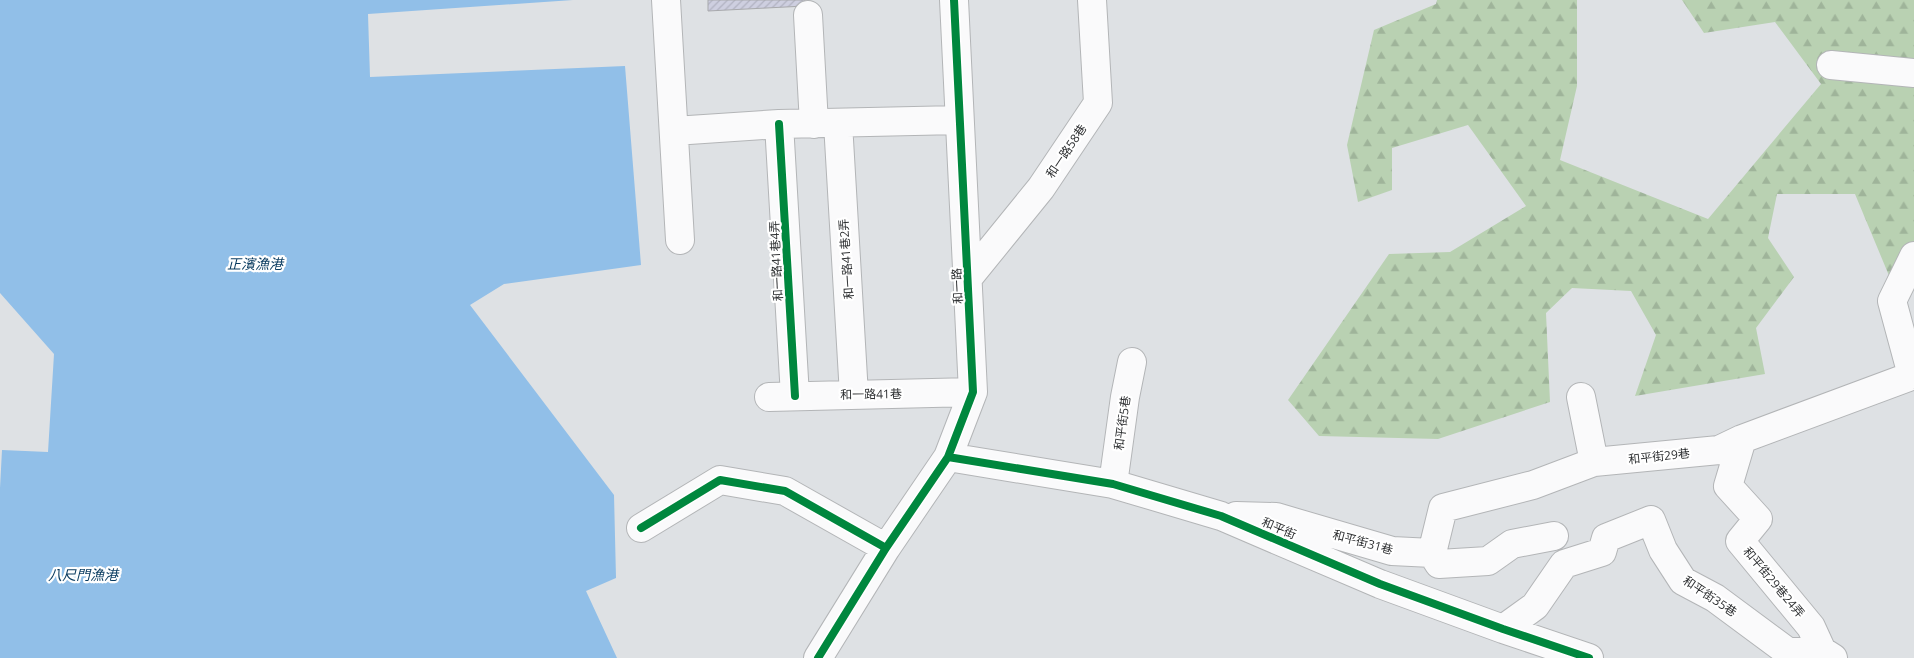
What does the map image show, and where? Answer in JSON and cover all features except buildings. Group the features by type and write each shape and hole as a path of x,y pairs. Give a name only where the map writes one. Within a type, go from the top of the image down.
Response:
{"street":[{"path":"666,0 680,240"},
{"name":"和一路","path":"818,658 886,548 948,458 973,392 954,0"},
{"name":"和一路58巷","path":"968,278 1041,188 1098,103 1092,0"},
{"name":"和一路41巷2弄","path":"808,15 826,123 854,395"},
{"path":"1831,65 1914,73"},
{"path":"674,131 779,124 959,120"},
{"name":"和一路41巷4弄","path":"779,124 782,397"},
{"path":"1913,375 1892,301 1914,256"},
{"name":"和平街5巷","path":"1113,484 1125,397 1132,362"},
{"name":"和平街29巷","path":"1432,553 1443,508 1533,484 1594,462 1719,450 1742,439 1913,375"},
{"name":"和一路41巷","path":"782,397 973,392"},
{"path":"1581,397 1594,462"},
{"name":"和平街29巷24弄","path":"1742,439 1728,486 1758,520 1740,541 1811,627 1827,655"},
{"name":"和平街","path":"948,458 1113,484 1221,516 1380,584 1504,630 1589,658"},
{"path":"641,528 720,480 785,491 886,548"},
{"name":"和平街31巷","path":"1221,516 1276,518 1392,551 1432,553 1439,564 1488,561 1512,544 1554,536"},
{"name":"和平街35巷","path":"1504,630 1535,606 1564,564 1602,552 1606,538 1651,520 1663,550 1683,581 1715,598 1788,652 1827,655"}],"green space":[{"path":"1437,0 1577,0 1577,86 1560,160 1708,219 1821,84 1775,22 1704,33 1682,0 1914,0 1914,271 1890,278 1855,194 1777,194 1768,238 1794,277 1756,328 1765,374 1635,396 1656,335 1631,291 1572,288 1546,313 1550,402 1438,439 1319,436 1288,400 1389,254 1450,252 1526,206 1468,125 1392,148 1392,190 1358,202 1347,145 1374,30 1436,4"}],"water":[{"name":"正濱漁港","path":"0,0 573,0 368,14 370,77 625,66 641,265 504,284 470,305 614,495 616,578 586,591 617,658 0,658 0,488 2,450 48,452 54,354 0,293"}],"cycle path":[{"path":"818,658 886,548 948,457 973,392 954,0"},
{"path":"779,124 795,396"},
{"path":"948,457 1113,484 1221,516 1380,584 1589,658"},
{"path":"641,528 720,480 785,491 886,548"}],"water label":[{"name":"八尺門漁港","path":"83,574"}]}
